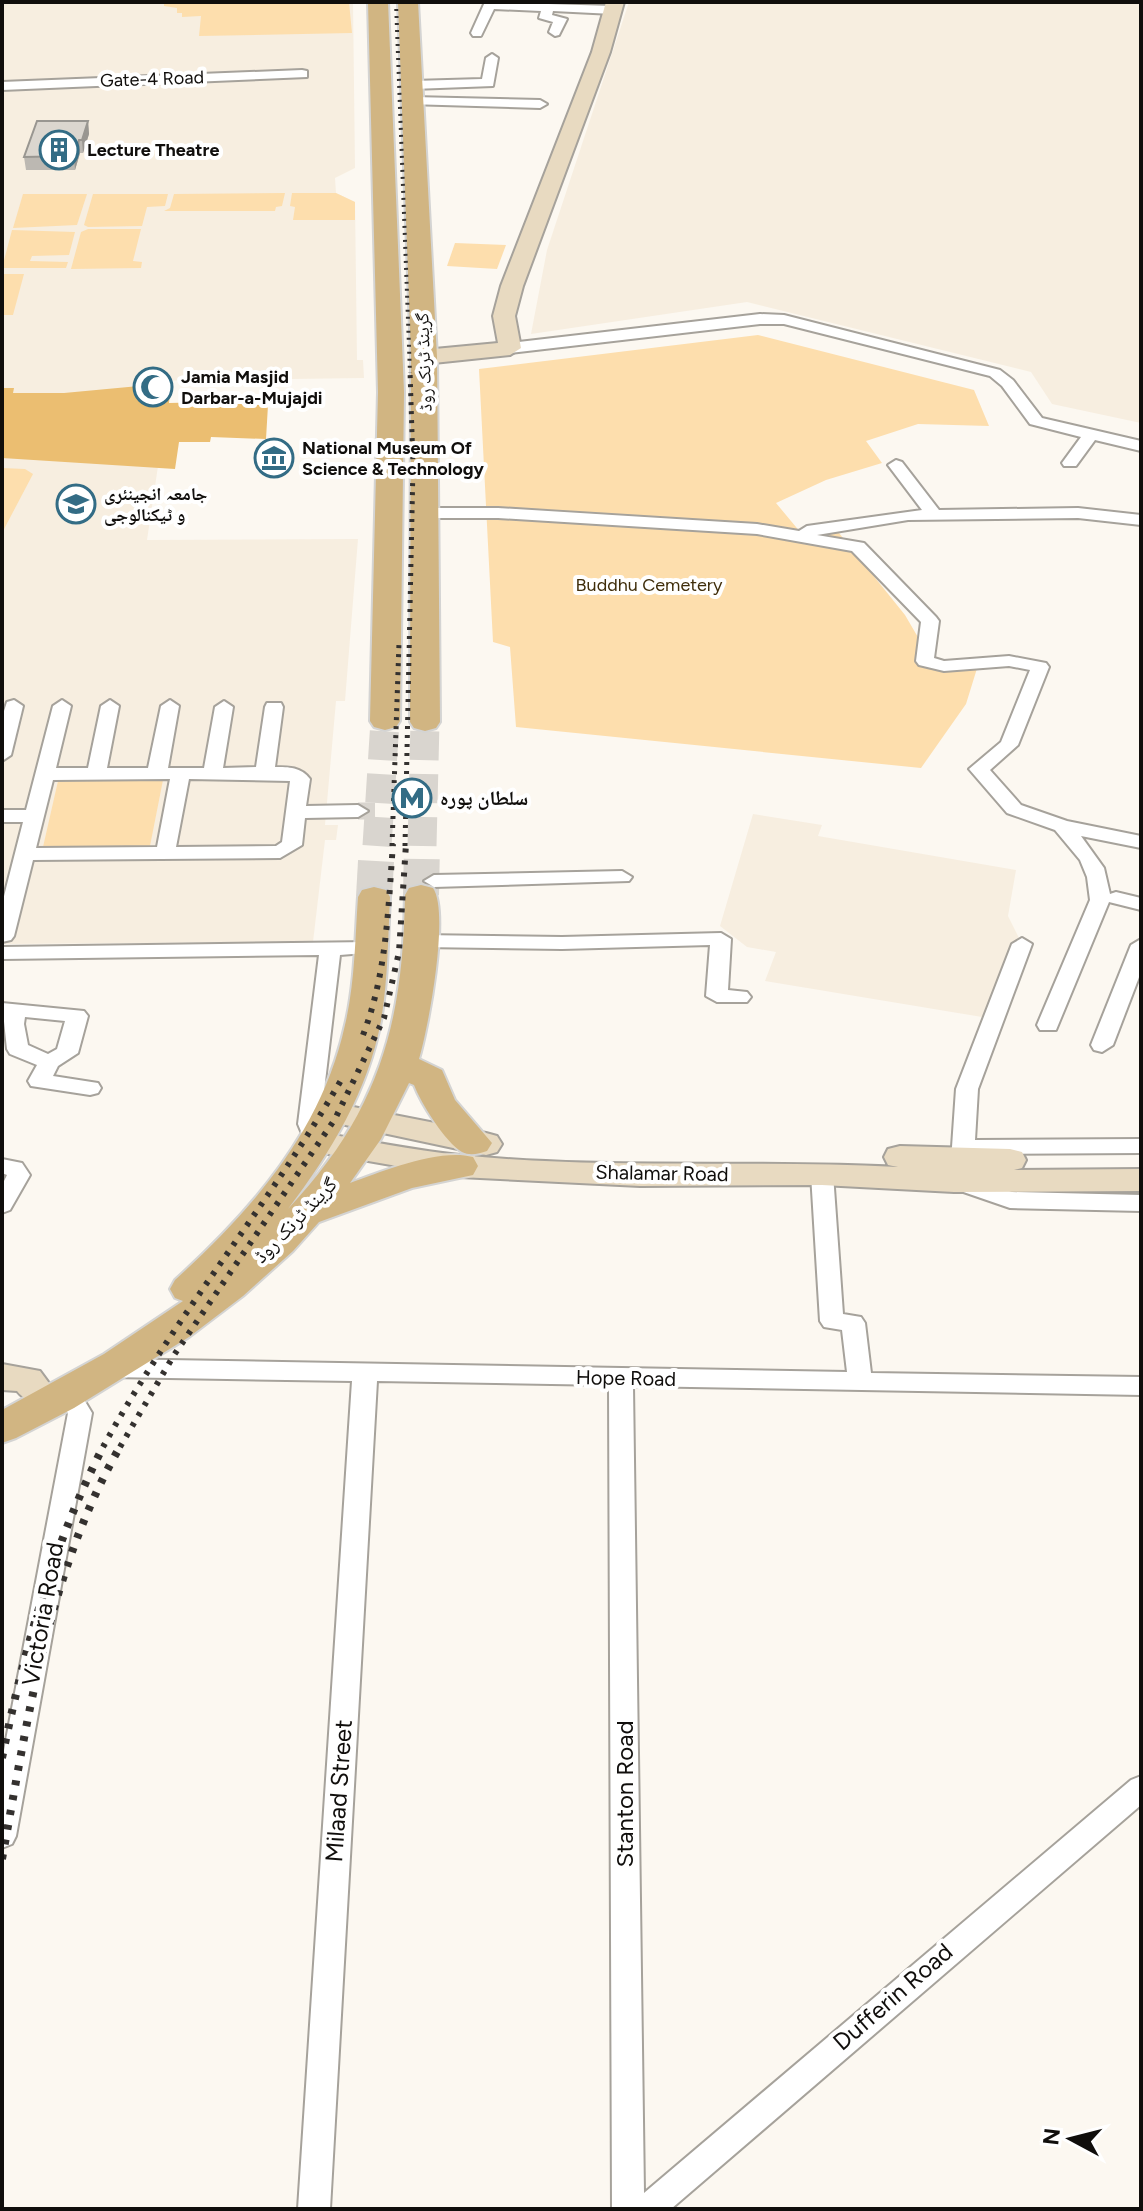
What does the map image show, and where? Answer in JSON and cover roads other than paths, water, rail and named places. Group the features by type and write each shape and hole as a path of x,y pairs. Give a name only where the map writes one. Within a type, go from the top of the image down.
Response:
{"main road":[{"name":"گرینڈ ٹرنک روڈ","path":"378,2 391,392 385,721"},
{"name":"گرینڈ ٹرنک روڈ","path":"408,2 424,357 427,513 425,722"},
{"path":"382,63 413,83"},
{"name":"گرینڈ ٹرنک روڈ","path":"2,1428 35,1387 110,1368 211,1299 254,1264 307,1213 366,1135 399,1064 419,967 428,888"},
{"name":"گرینڈ ٹرنک روڈ","path":"2,1407 136,1332 198,1282 265,1210 325,1128 363,1027 374,897"},
{"path":"307,1213 467,1154 439,1104 429,1078 399,1064"}],"street":[{"path":"477,33 491,3 549,7 614,6 601,52 512,286 504,316 510,348"},
{"path":"549,7 545,18 561,19 555,32"},
{"path":"413,83 488,83 492,58"},
{"name":"Gate-4 Road","path":"2,86 302,74"},
{"path":"413,83 540,104"},
{"path":"424,357 760,319 784,320 995,373 1009,382 1028,415 1036,421 1141,446"},
{"path":"1070,463 1091,434"},
{"path":"896,465 935,515"},
{"path":"1056,495 1074,503 1078,513"},
{"path":"427,513 498,513 757,529 858,547 930,621 925,661 944,666 1009,661 1040,667 1009,745 979,769 1014,809 1062,826 1141,842"},
{"path":"790,534 908,515 1078,513 1141,520"},
{"path":"2,755 14,706"},
{"path":"62,706 3,944 370,948"},
{"path":"96,773 110,706"},
{"path":"157,773 170,706"},
{"path":"213,773 224,707"},
{"path":"265,772 274,707"},
{"path":"165,854 181,773"},
{"path":"24,854 165,854 288,849 292,845 300,779 290,773 46,774"},
{"path":"297,812 358,811"},
{"path":"2,816 34,816"},
{"path":"1048,1025 1100,900 1100,878 1094,864 1062,826"},
{"path":"428,888 622,877"},
{"path":"1116,898 1141,904"},
{"path":"421,941 562,943 721,939 717,996 740,997"},
{"path":"958,1162 967,1089 1022,944"},
{"path":"1102,1045 1134,981 1141,945"},
{"path":"325,1128 309,1124 330,949"},
{"path":"49,1062 18,1049 10,1010 77,1016 67,1053 49,1062 39,1081 90,1088"},
{"name":"Shalamar Road","path":"325,1128 467,1154 640,1175 822,1174 958,1162"},
{"path":"958,1162 1141,1146"},
{"name":"Shalamar Road","path":"467,1154 629,1154 958,1162 1009,1171"},
{"path":"1009,1171 1141,1161"},
{"path":"958,1162 1010,1200 1141,1203"},
{"path":"2,1166 14,1168 19,1175 2,1205"},
{"path":"1009,1171 1141,1180"},
{"path":"822,1174 832,1321 853,1323 860,1380"},
{"name":"Hope Road","path":"110,1368 365,1373 621,1385 860,1380 1141,1386"},
{"name":"Milaad Street","path":"314,2209 365,1373"},
{"path":"621,1385 881,1395"},
{"name":"Stanton Road","path":"621,1385 628,2209"},
{"name":"Victoria Road","path":"2,1836 80,1413 35,1387"},
{"name":"Dufferin Road","path":"648,2209 1141,1788"}],"tunnel":[{"path":"377,846 385,721"},
{"path":"422,846 425,722"},
{"path":"358,811 380,811"},
{"path":"374,897 377,844"},
{"path":"421,895 422,844"}],"railway":[{"path":"396,2 410,373"},
{"path":"405,846 413,465 410,371"},
{"path":"392,846 399,643"},
{"path":"363,1035 382,964 393,844"},
{"path":"120,1447 174,1355 335,1119 384,1018 399,952 406,844"},
{"path":"103,1447 160,1352 285,1169 344,1075"},
{"path":"2,1859 32,1699 58,1594 96,1493 121,1445"},
{"path":"2,1758 42,1598 70,1520 103,1447"}],"place":[{"name":"Lecture Theatre","path":"59,150"},
{"name":"Jamia Masjid Darbar-a-Mujajdi","path":"153,387"},
{"name":"National Museum Of Science & Technology","path":"274,458"},
{"name":"جامعہ انجینئری و ٹیکنالوجی","path":"76,504"},
{"name":"سلطان پورہ","path":"412,798"}],"park label":[{"name":"Buddhu Cemetery","path":"649,585"}]}
